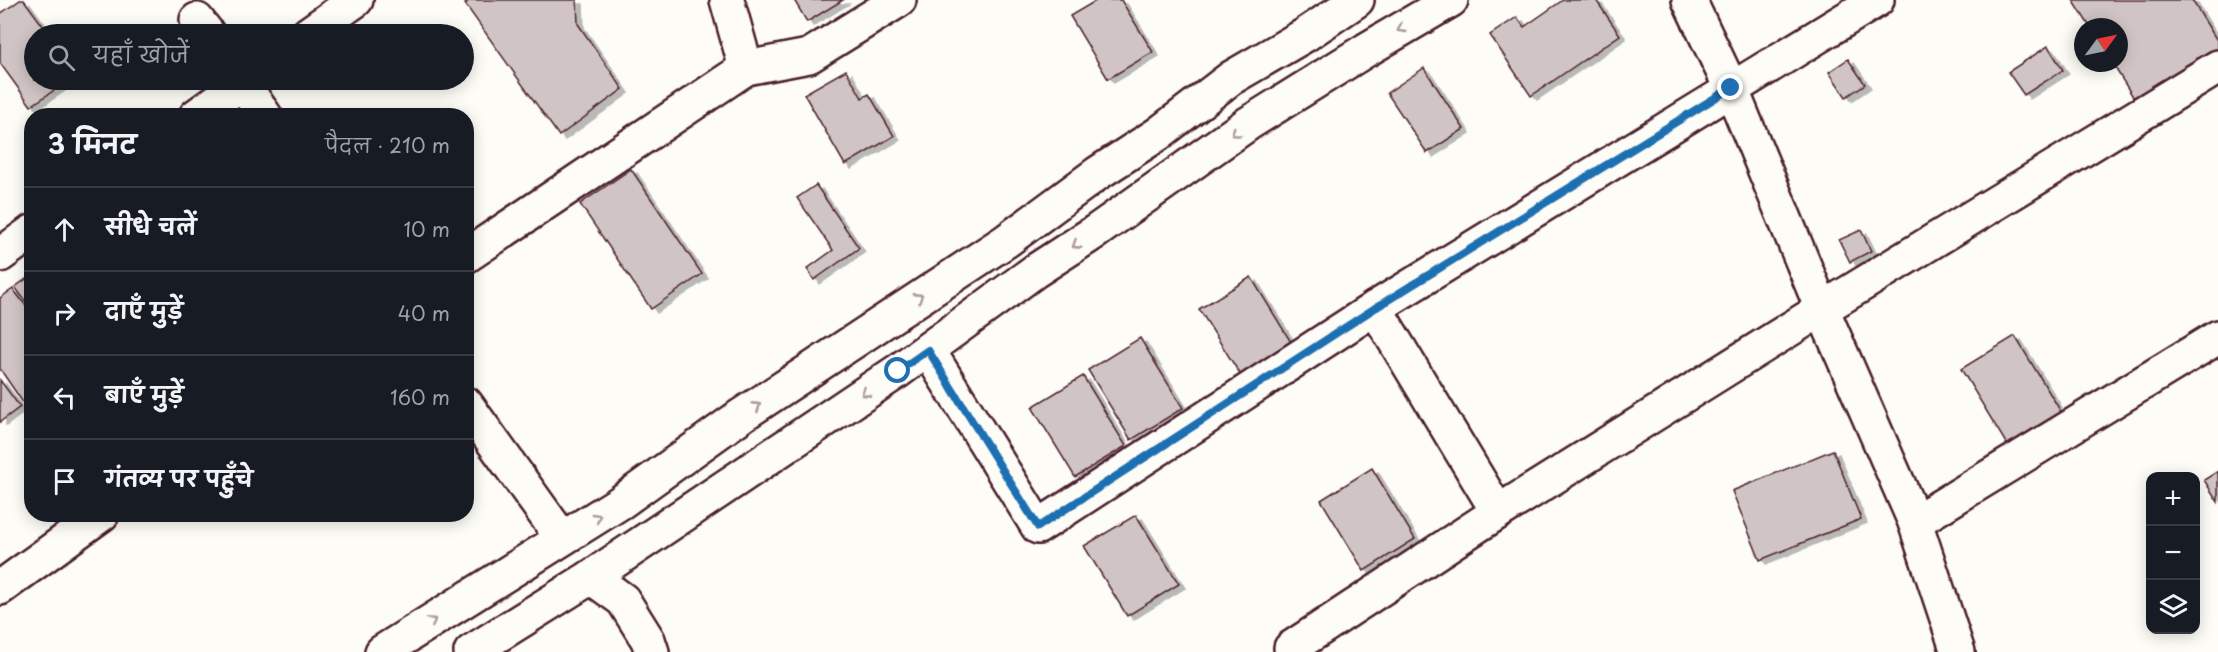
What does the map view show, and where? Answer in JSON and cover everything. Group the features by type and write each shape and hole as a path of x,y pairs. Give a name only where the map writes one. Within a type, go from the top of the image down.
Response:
{"street":[{"path":"322,24 356,0"},
{"path":"727,0 746,68"},
{"path":"474,251 746,68 809,56 899,0"},
{"path":"382,652 621,502 742,415 1006,241 1098,173 1158,134 1231,78 1305,35 1357,0"},
{"path":"471,652 591,577 928,350 1035,271 1095,232 1249,123 1451,0"},
{"path":"1689,0 1731,88 1822,309 1915,522 1958,652"},
{"path":"928,350 1038,527 1375,308 1877,0"},
{"path":"1291,648 1498,512 1822,309 2218,67"},
{"path":"206,108 230,90"},
{"path":"249,90 260,108"},
{"path":"0,255 24,238"},
{"path":"1375,308 1498,512"},
{"path":"1915,522 2218,337"},
{"path":"474,415 562,538"},
{"path":"0,588 91,522"},
{"path":"591,577 623,600 648,640 652,652"}],"building":[{"path":"20,0 24,0 42,24 24,24 24,90 54,90 31,106 0,63 0,14"},
{"path":"470,0 577,0 578,24 623,89 559,136 465,4"},
{"path":"794,0 843,0 807,22"},
{"path":"1097,0 1121,0 1153,52 1108,79 1070,16"},
{"path":"1563,0 1596,0 1620,35 1531,96 1490,35 1517,17 1524,27"},
{"path":"2073,0 2192,0 2218,42 2218,49 2135,100 2118,72 2128,72 2128,18 2084,18"},
{"path":"2048,46 2063,70 2024,95 2008,72"},
{"path":"1848,59 1865,84 1846,97 1829,72"},
{"path":"1424,68 1464,129 1427,153 1387,93"},
{"path":"846,70 862,98 869,94 894,136 845,165 804,94"},
{"path":"631,169 702,274 651,309 580,204"},
{"path":"816,185 859,248 814,280 807,269 833,250 797,198"},
{"path":"1861,230 1871,251 1850,262 1839,240"},
{"path":"1251,277 1294,347 1243,379 1199,309"},
{"path":"24,281 24,299 15,287"},
{"path":"13,289 24,303 24,404 0,369 0,298"},
{"path":"2015,336 2066,420 2012,453 1961,369"},
{"path":"1140,338 1183,408 1131,440 1088,370"},
{"path":"1083,376 1126,446 1075,477 1032,407"},
{"path":"0,380 20,407 0,422"},
{"path":"1833,450 1861,519 1760,560 1732,491"},
{"path":"1372,468 1415,539 1364,571 1321,500"},
{"path":"2218,471 2218,502 2204,480"},
{"path":"1136,515 1179,584 1127,616 1084,546"}],"route":[{"path":"898,371 928,350 1038,527 1375,308 1731,88"}]}
